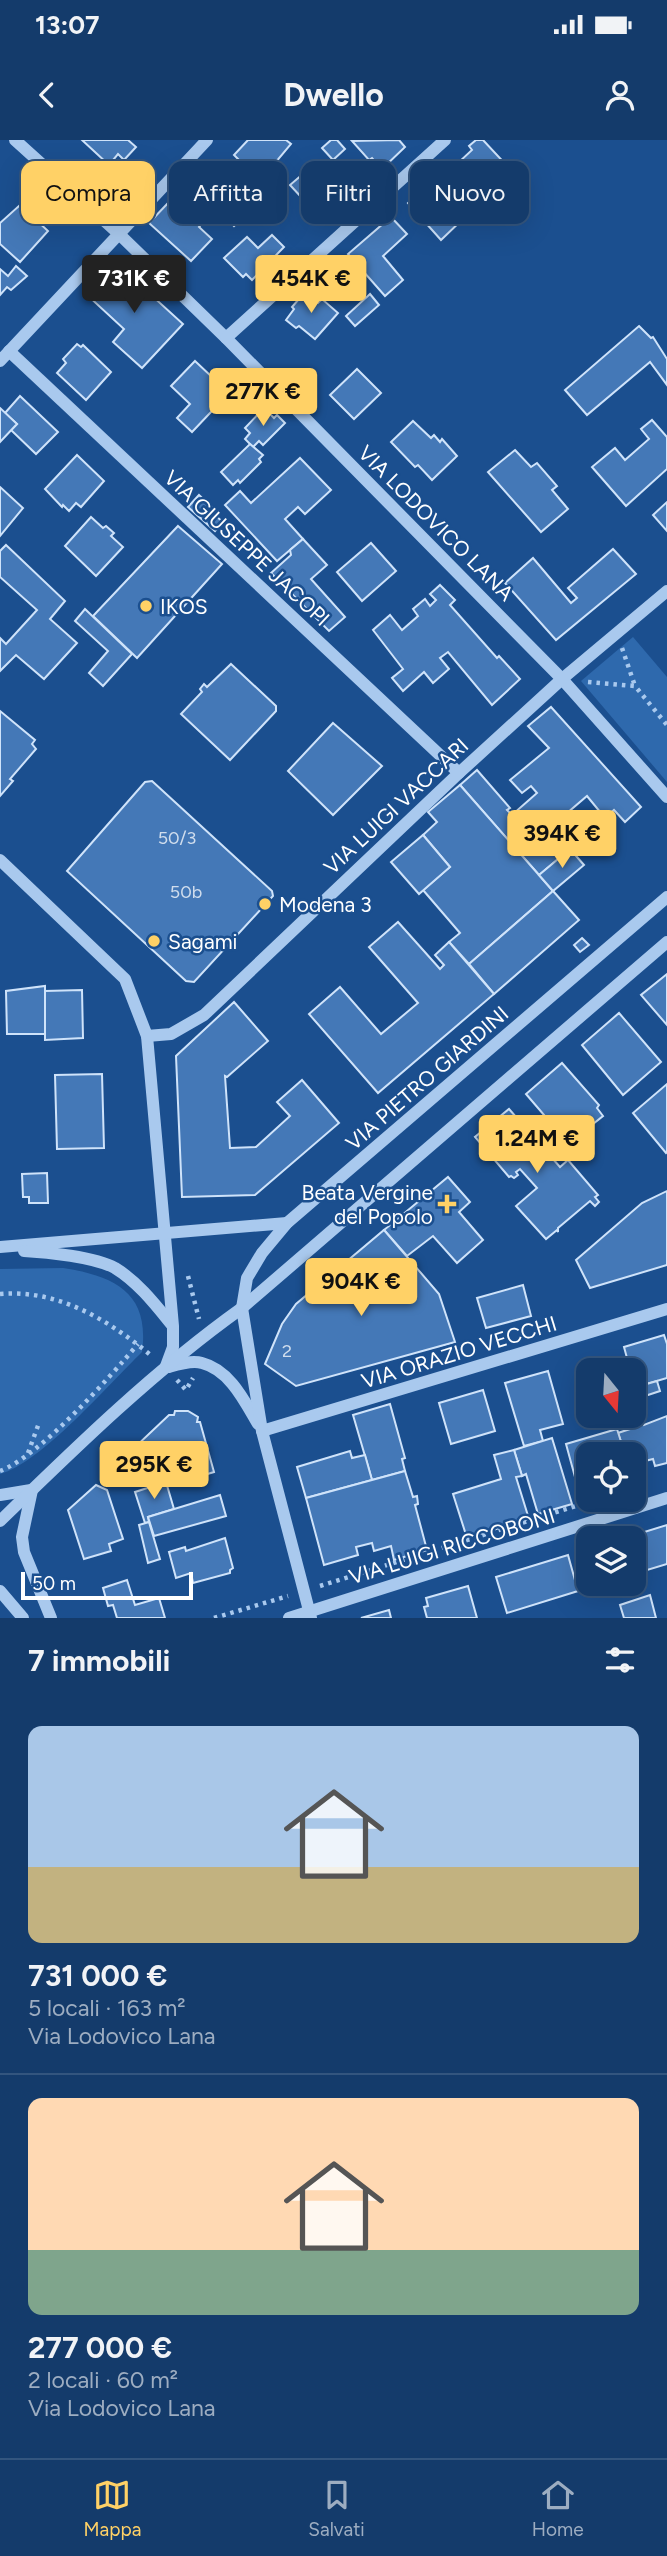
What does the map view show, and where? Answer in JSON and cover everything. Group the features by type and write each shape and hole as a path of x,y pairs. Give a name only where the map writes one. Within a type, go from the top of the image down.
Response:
{"street":[{"name":"VIA LODOVICO LANA","path":"15,140 118,233 226,338 562,679 667,797"},
{"path":"5,356 207,140"},
{"path":"226,338 444,140"},
{"name":"VIA GIUSEPPE JACOPI","path":"5,356 458,773"},
{"name":"VIA LUIGI VACCARI","path":"147,1036 171,1034 204,1015 458,773 562,679 667,591"},
{"path":"0,860 125,979 147,1036 173,1325 173,1347 165,1367"},
{"name":"VIA PIETRO GIARDINI","path":"262,1431 242,1308 247,1278 262,1253 287,1223 667,897"},
{"path":"0,1521 165,1367 242,1308 667,942"},
{"path":"0,1248 287,1223"},
{"path":"0,1248 58,1253 113,1267 147,1294 173,1325"},
{"name":"VIA ORAZIO VECCHI","path":"262,1431 667,1309"},
{"path":"165,1367 203,1363 222,1374 238,1392 262,1431 310,1615"},
{"path":"0,1495 32,1490"},
{"path":"32,1490 22,1537 24,1552 51,1618"},
{"name":"VIA LUIGI RICCOBONI","path":"289,1618 310,1615 667,1498"},
{"path":"0,1591 23,1618"}],"path":[{"path":"621,629 622,647 635,687 667,725"},
{"path":"562,679 635,687"},
{"path":"186,1269 203,1336"},
{"path":"0,1294 13,1293 58,1300 94,1314 138,1344 186,1390 203,1363"},
{"path":"0,1471 28,1454 61,1425 138,1344"},
{"path":"28,1454 39,1423"},
{"path":"214,1618 576,1506"}],"shaded area":[{"path":"633,637 667,677 667,782 581,681"},
{"path":"63,1268 98,1276 125,1291 140,1315 142,1352 54,1439 17,1467 0,1474 0,1269"}],"building":[{"path":"82,140 128,140 136,147 124,160 118,154 112,161 105,161"},
{"path":"248,140 286,140 291,144 277,161 240,161 234,155"},
{"path":"331,140 337,140 345,149 333,160 322,148"},
{"path":"399,140 405,147 390,161 375,161 372,158 369,160 352,141"},
{"path":"476,140 483,140 503,161 460,161 472,150 469,146"},
{"path":"301,176 301,197 290,185"},
{"path":"169,202 169,224 201,224 199,227 212,239 191,261 150,224 155,224 155,217"},
{"path":"20,205 21,224 40,224 48,231 20,262 0,244 0,223"},
{"path":"396,222 407,234 383,256 403,280 385,296 348,254 383,224"},
{"path":"427,224 458,224 441,240"},
{"path":"272,235 284,247 252,280 246,274 243,277 224,258 247,237 258,248"},
{"path":"115,262 183,324 142,368 113,342 124,329 86,294"},
{"path":"16,266 27,276 11,290 7,287 0,295 0,269 8,276"},
{"path":"305,292 318,303 322,299 338,313 315,339 299,326 296,328 286,320 294,309 292,307"},
{"path":"370,294 379,305 355,326 346,316"},
{"path":"639,326 653,337 667,359 667,385 650,362 587,415 565,390"},
{"path":"77,344 81,347 83,345 111,372 86,400 57,373 66,363 63,359"},
{"path":"195,361 229,393 192,432 177,418 190,404 171,386"},
{"path":"357,369 381,393 354,419 330,395"},
{"path":"20,396 58,432 36,454 11,430 17,424 5,413"},
{"path":"0,408 17,424 0,442"},
{"path":"264,408 274,418 277,415 285,423 263,445 259,441 253,447 245,439 250,433 245,428"},
{"path":"652,420 667,437 667,469 626,506 592,467 615,448 625,460 649,439 641,429"},
{"path":"413,421 431,438 434,435 440,442 442,439 457,456 432,480 391,442"},
{"path":"250,444 263,455 259,459 261,462 240,483 238,480 233,485 221,472"},
{"path":"515,450 531,467 537,463 557,486 552,490 568,509 541,532 488,472"},
{"path":"77,455 104,481 81,507 76,503 69,511 45,489"},
{"path":"300,458 331,490 305,514 298,507 285,519 303,539 277,561 225,505 240,491 251,503"},
{"path":"0,487 23,508 0,536"},
{"path":"199,495 213,508 210,511 223,522 215,531 188,507"},
{"path":"667,502 667,531 653,515"},
{"path":"91,517 103,528 106,526 114,533 111,536 123,547 96,576 65,546"},
{"path":"178,526 222,564 137,658 93,616"},
{"path":"303,539 327,565 311,579 345,617 329,631 271,573 291,555 290,550"},
{"path":"371,543 396,571 362,601 337,572"},
{"path":"6,545 65,601 50,619 77,643 44,679 16,655 0,671 0,638 6,644 37,610 0,577 0,551"},
{"path":"613,549 636,574 556,640 505,583 533,558 571,603 577,598 568,588"},
{"path":"440,585 455,600 450,605 497,658 499,656 520,679 492,705 448,652 440,658 449,669 433,683 424,672 403,691 392,678 403,669 373,630 390,615 402,630 418,616 413,609 425,599 430,606 436,600 430,594"},
{"path":"85,609 132,654 103,686 89,673 108,651 75,621"},
{"path":"231,664 276,706 276,711 230,760 181,714 202,692 200,689 204,684 207,687"},
{"path":"551,707 641,807 625,822 614,810 605,818 587,796 552,826 570,849 539,875 460,785 477,770 510,808 507,810 512,815 537,793 531,786 522,793 510,780 549,748 528,726"},
{"path":"0,711 35,740 32,744 36,749 10,779 13,781 0,796"},
{"path":"333,723 382,766 333,815 288,771"},
{"path":"152,781 272,891 273,896 194,982 186,981 67,871 145,782"},
{"path":"460,785 553,891 469,964 449,942 460,933 423,890 450,867 423,835 437,822 428,812"},
{"path":"423,835 450,867 419,894 391,862"},
{"path":"570,849 584,865 553,891 539,875"},
{"path":"553,891 579,920 494,994 469,964"},
{"path":"398,922 440,969 444,965 435,955 449,942 494,994 378,1093 309,1014 340,987 381,1034 418,1003 369,947"},
{"path":"582,938 589,945 580,952 574,945"},
{"path":"667,974 667,1025 641,995"},
{"path":"45,986 45,1034 7,1034 6,991"},
{"path":"82,990 83,1038 45,1040 45,991"},
{"path":"234,1002 268,1041 225,1076 230,1148 256,1147 290,1116 277,1102 302,1080 339,1123 255,1195 182,1197 176,1056"},
{"path":"619,1013 661,1062 623,1095 582,1045"},
{"path":"562,1063 599,1105 597,1108 603,1116 587,1125 580,1118 576,1122 582,1130 568,1139 563,1134 562,1136 526,1094"},
{"path":"102,1074 104,1148 57,1149 55,1075"},
{"path":"667,1084 667,1152 666,1153 633,1113"},
{"path":"509,1109 560,1167 568,1160 598,1195 595,1197 599,1202 595,1206 590,1201 558,1228 558,1232 557,1230 546,1239 516,1206 537,1188 520,1169 514,1178 509,1177 475,1137"},
{"path":"47,1173 48,1203 29,1203 29,1197 23,1197 22,1174"},
{"path":"448,1177 470,1202 459,1212 483,1240 457,1263 433,1236 407,1256 384,1230"},
{"path":"667,1191 667,1265 590,1288 576,1260 642,1203"},
{"path":"384,1230 439,1294 455,1342 296,1386 265,1364 282,1324 296,1304"},
{"path":"523,1285 531,1316 486,1328 477,1298"},
{"path":"664,1335 667,1344 667,1378 646,1384 646,1358 627,1358 624,1347"},
{"path":"548,1371 563,1424 540,1430 543,1441 524,1446 505,1383"},
{"path":"657,1381 660,1391 646,1396 646,1384"},
{"path":"483,1390 495,1431 451,1444 439,1403"},
{"path":"390,1404 405,1458 402,1459 405,1471 372,1480 353,1415"},
{"path":"175,1411 188,1411 198,1417 197,1422 200,1422 214,1472 188,1480 184,1466 162,1462 151,1470 132,1450 169,1415 174,1415"},
{"path":"667,1416 667,1463 655,1466 653,1459 646,1461 646,1442 621,1442 618,1433 630,1428 646,1428 646,1424"},
{"path":"617,1429 621,1442 576,1442 576,1481 566,1444"},
{"path":"552,1438 572,1504 538,1514 526,1474 522,1476 514,1450"},
{"path":"514,1450 522,1476 516,1477 529,1519 467,1538 453,1494 501,1479 494,1455"},
{"path":"350,1451 352,1458 365,1455 372,1480 306,1498 297,1467"},
{"path":"405,1471 413,1497 417,1496 418,1504 415,1505 427,1550 394,1560 391,1546 374,1551 372,1543 356,1547 358,1555 324,1565 306,1498"},
{"path":"166,1482 174,1509 148,1517 149,1522 145,1523 135,1492"},
{"path":"96,1485 107,1490 123,1539 109,1544 111,1551 84,1559 68,1510"},
{"path":"220,1495 226,1516 154,1536 148,1517"},
{"path":"149,1522 160,1559 148,1563 139,1525"},
{"path":"667,1525 667,1564 646,1570 646,1532"},
{"path":"225,1538 233,1568 230,1573 193,1583 191,1573 176,1578 169,1552 185,1547 186,1551"},
{"path":"568,1555 576,1592 507,1613 496,1577"},
{"path":"127,1580 135,1605 159,1598 165,1618 117,1618 113,1605 108,1606 103,1588"},
{"path":"468,1586 477,1618 427,1618 424,1607 428,1606 426,1598"},
{"path":"650,1595 656,1618 624,1618 620,1605"},
{"path":"389,1610 391,1618 361,1618"}],"place":[{"name":"IKOS","path":"146,606"},
{"name":"Modena 3","path":"265,904"},
{"name":"Sagami","path":"154,941"},
{"name":"Beata Vergine del Popolo","path":"447,1204"}]}
